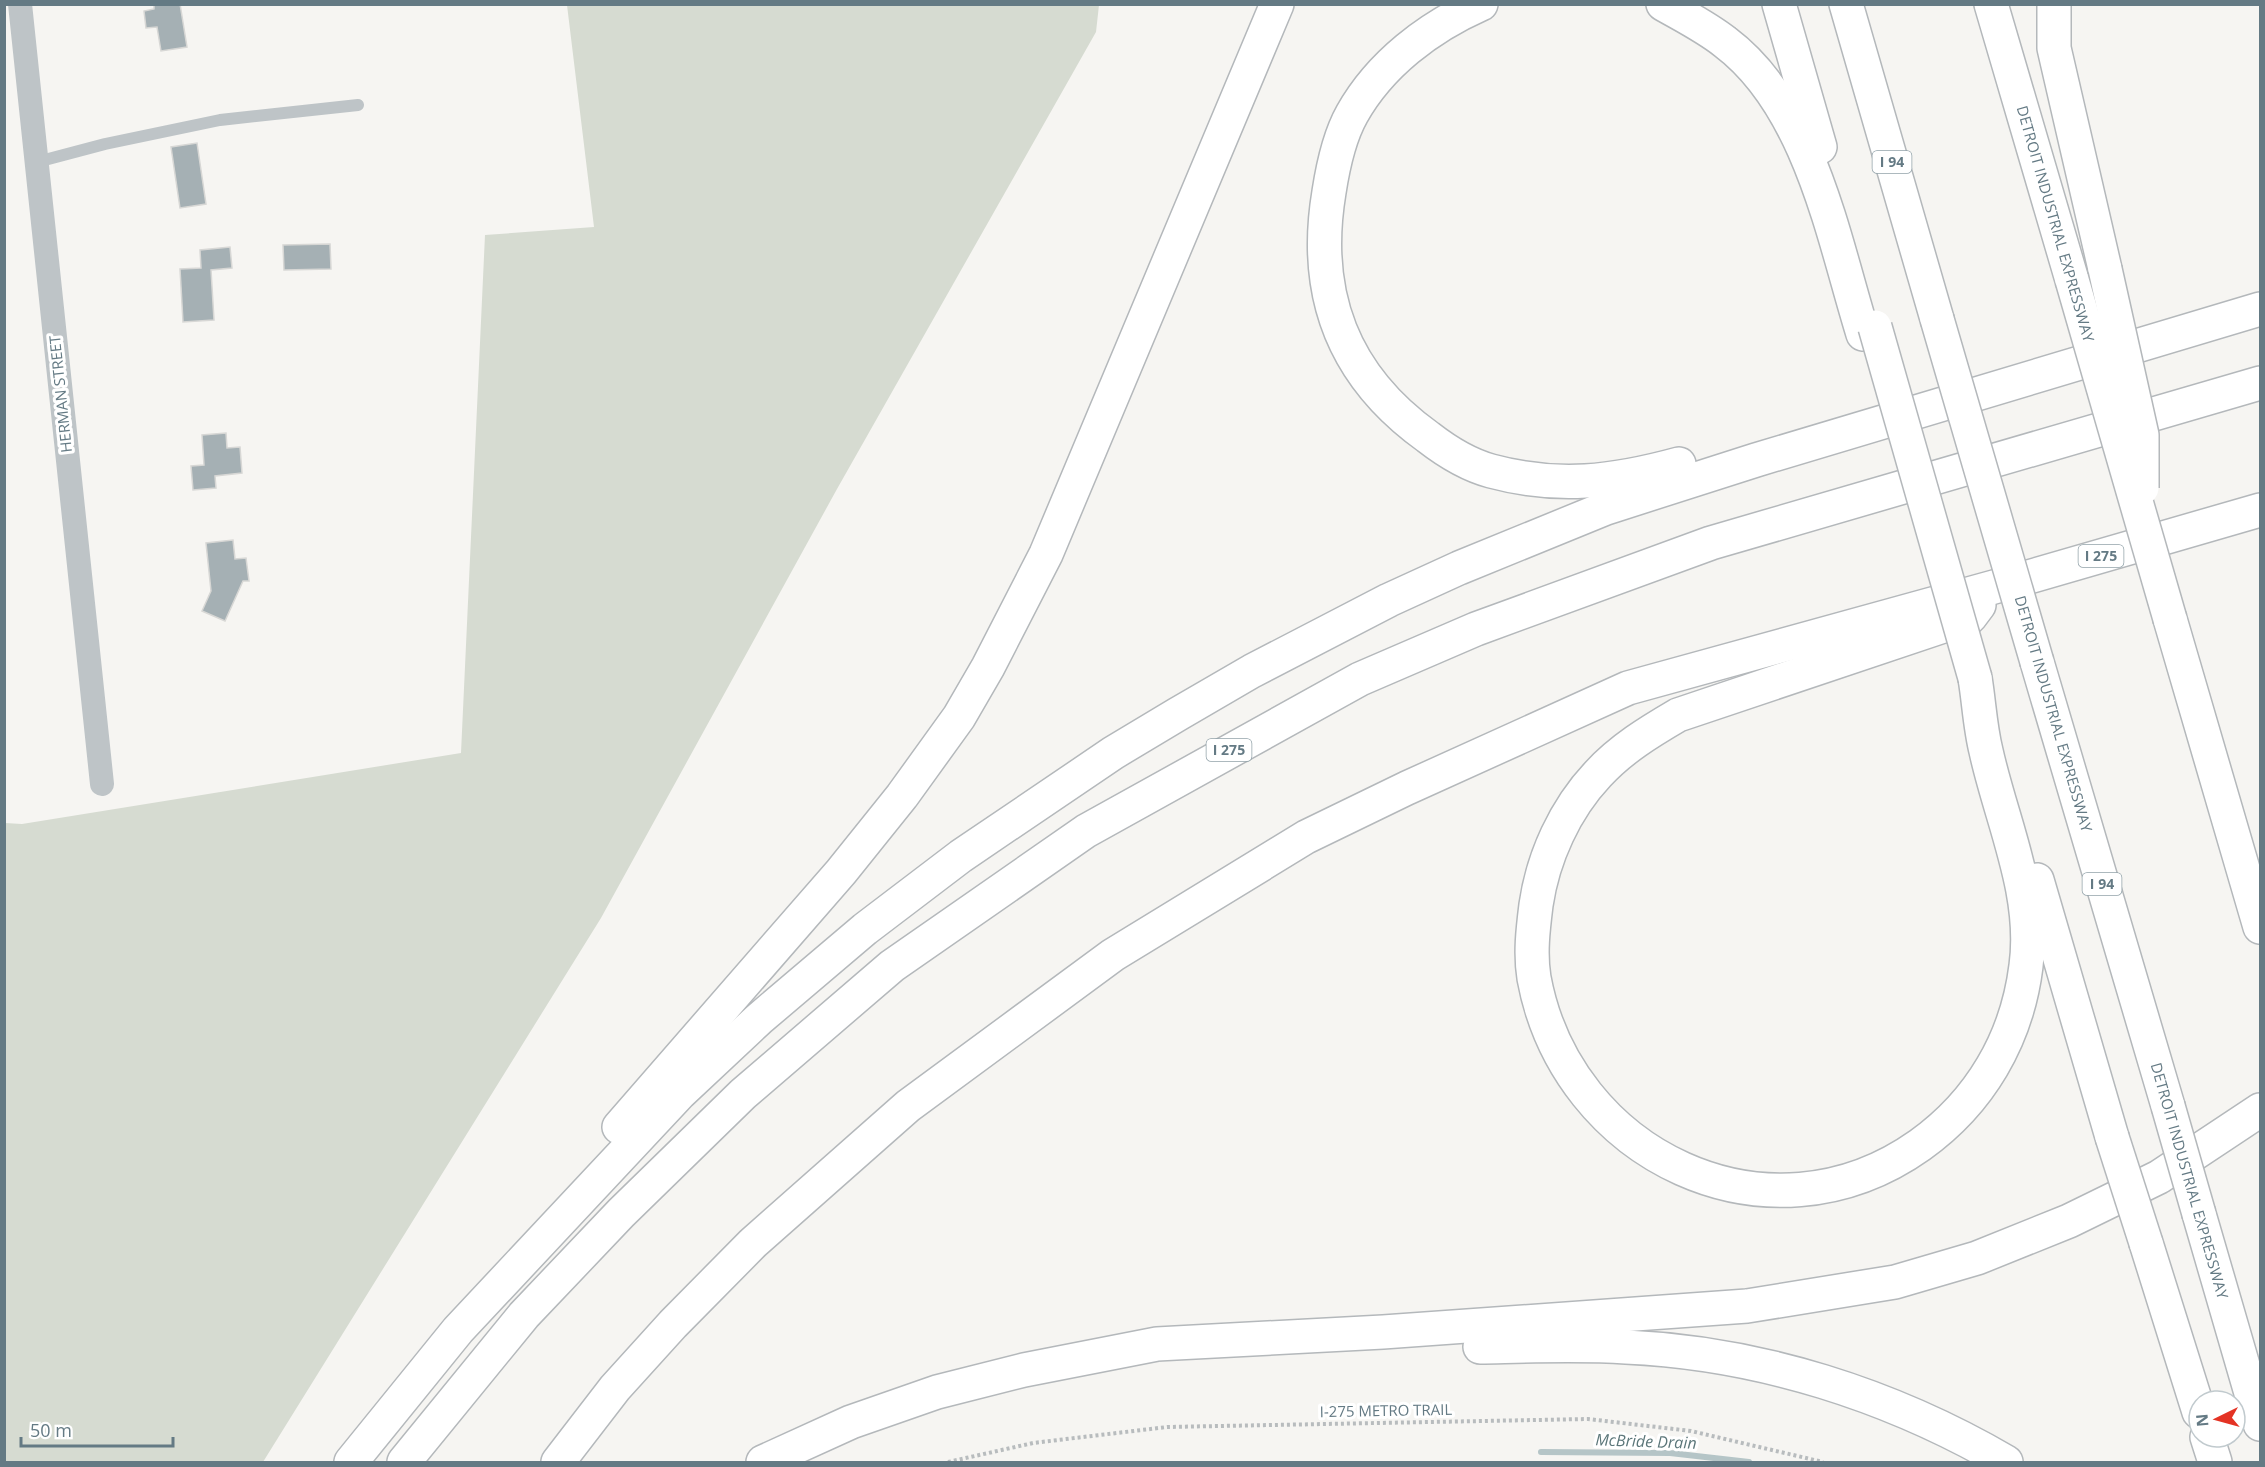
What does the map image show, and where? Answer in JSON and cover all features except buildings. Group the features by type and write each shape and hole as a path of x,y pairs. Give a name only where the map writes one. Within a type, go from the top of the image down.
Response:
{"highway":[{"path":"458,1330 496,1267 841,872 902,796 959,717 1011,625 1046,554 1277,4"},
{"path":"1481,4 1450,18 1382,72 1352,115 1334,163 1323,229 1325,281 1347,346 1368,383 1404,420 1446,451 1489,470 1533,480 1588,483 1657,470 1869,412 1992,388"},
{"path":"1663,4 1727,43 1761,78 1796,127 1909,448 2112,1137 2192,1389"},
{"path":"1779,4 1869,331"},
{"name":"DETROIT INDUSTRIAL EXPRESSWAY","path":"1846,4 2260,1424"},
{"name":"DETROIT INDUSTRIAL EXPRESSWAY","path":"1991,4 2260,927"},
{"path":"2054,4 2056,57 2142,435 2142,526"},
{"path":"2229,318 2260,303"},
{"path":"351,1462 458,1330 680,1092 759,1019 865,929 961,856 1159,725 1252,671 1389,600 1459,568 1596,512 1756,460 2260,309"},
{"name":"I 275","path":"404,1462 524,1315 621,1213 743,1094 892,966 1086,831 1360,679 1476,629 1733,536 2260,383"},
{"name":"I 275","path":"558,1462 615,1388 673,1324 753,1243 908,1106 1113,955 1306,837 1407,788 1628,688 1994,587 2260,510"},
{"path":"1975,678 1985,749 2022,888 2027,944 2027,962 2016,1017 1994,1065 1977,1091 1934,1134 1910,1152 1859,1176 1818,1186 1759,1189 1722,1183 1694,1174 1634,1143 1587,1097 1561,1056 1544,1015 1534,976 1533,932 1539,884 1553,842 1575,802 1598,773 1636,739 1678,715 1970,617 1994,587"},
{"path":"764,1462 851,1422 937,1392 1024,1370 1157,1344 1383,1332 1747,1306 1895,1281 1977,1258 2069,1221 2159,1177 2260,1110"},
{"path":"1089,1358 1556,1345 1628,1347 1692,1353 1763,1365 1829,1383 1900,1408 1949,1430 2006,1462"}],"street":[{"name":"HERMAN STREET","path":"20,4 102,784"}],"lane":[{"path":"37,162 150,134 220,120 358,105"}],"path":[{"name":"I-275 METRO TRAIL","path":"948,1462 1033,1443 1167,1427 1588,1419 1691,1431 1823,1462"}],"shaded area":[{"path":"567,5 1099,5 1096,32 837,489 601,918 263,1462 5,1462 5,823 22,824 461,753 485,235 594,227"}],"waterway":[{"name":"McBride Drain","path":"1541,1452 1670,1453 1749,1462"}]}
